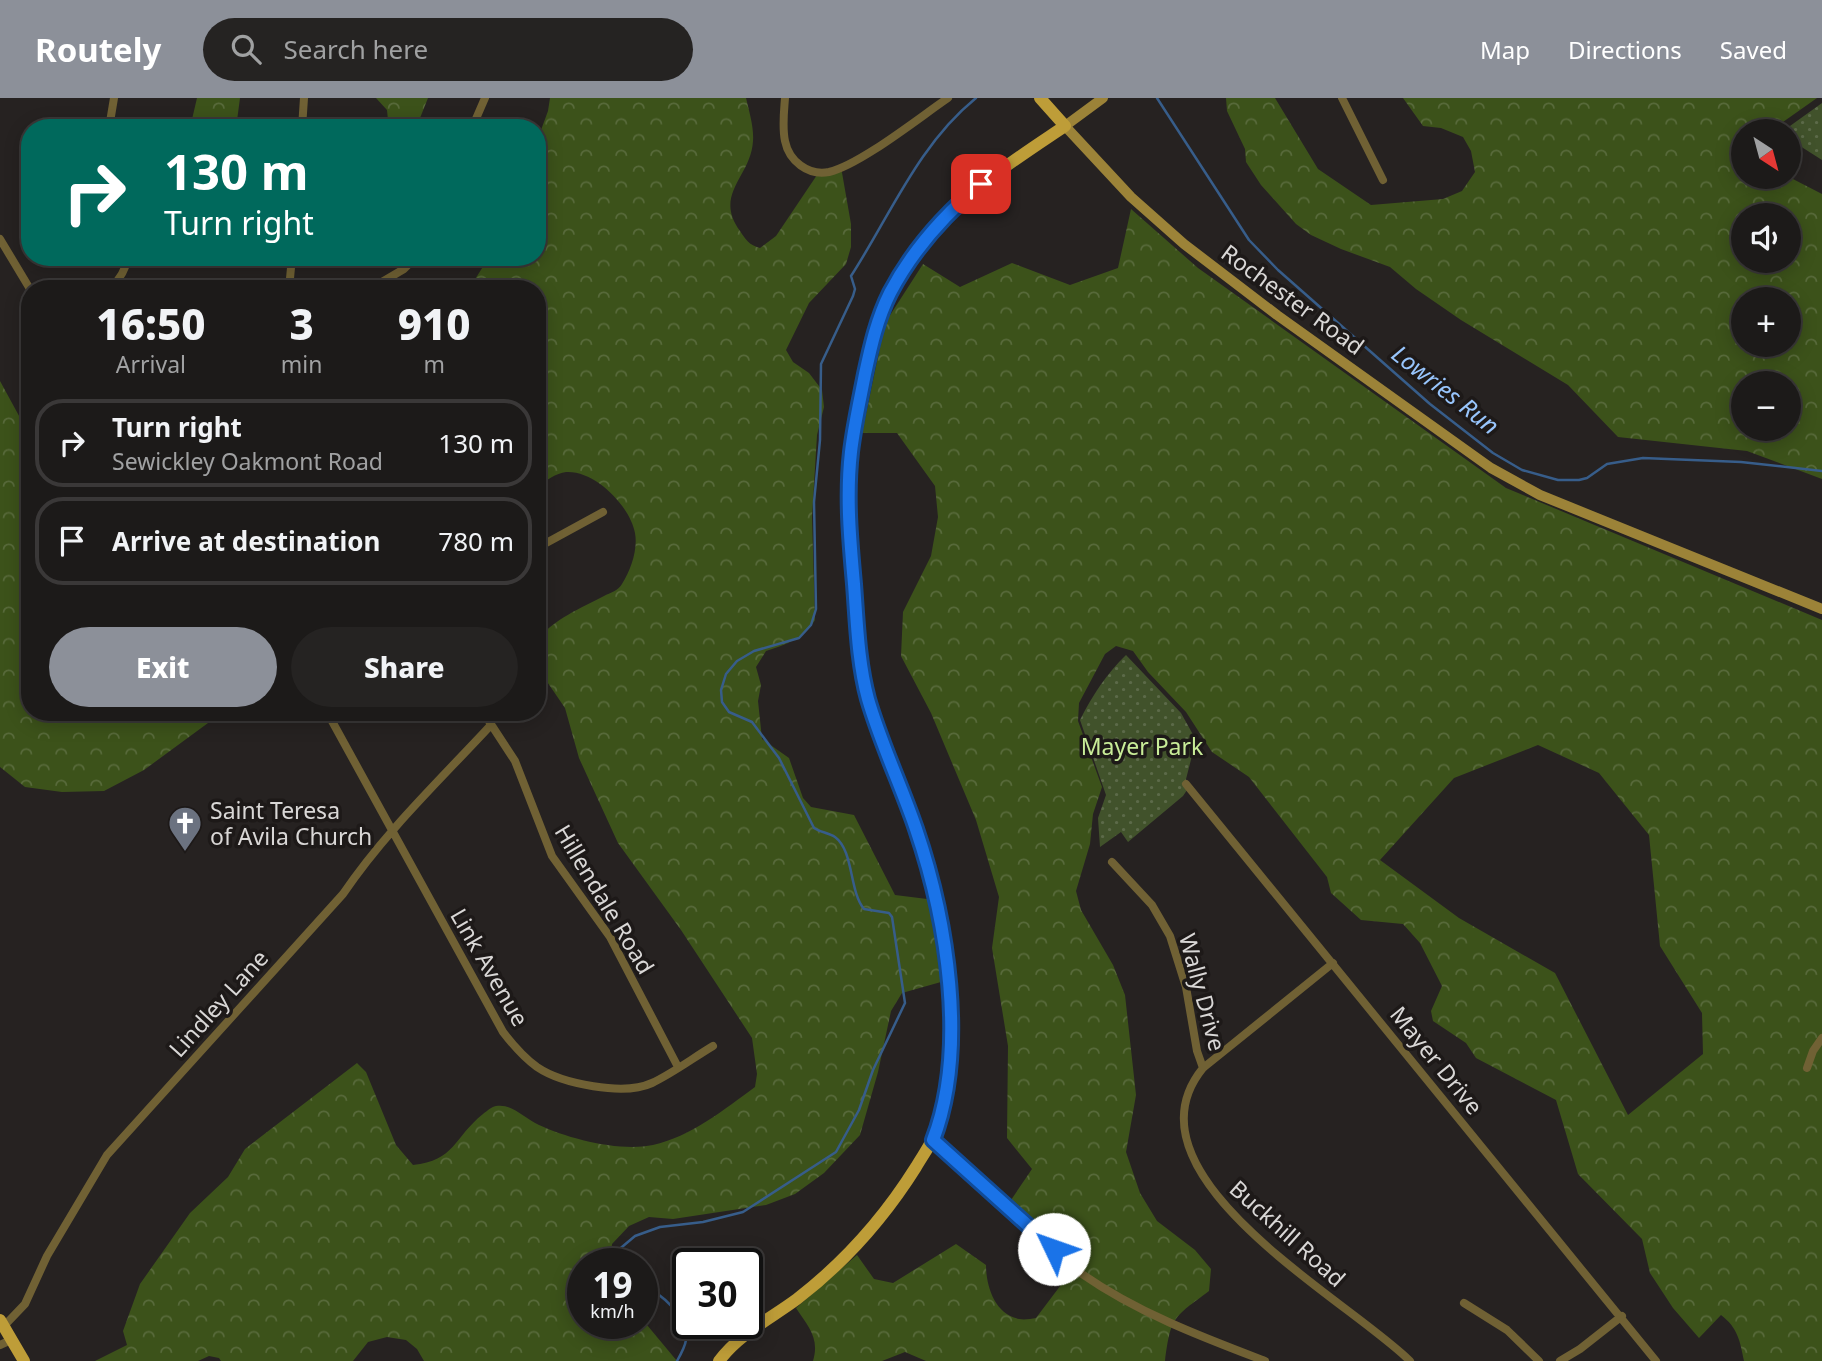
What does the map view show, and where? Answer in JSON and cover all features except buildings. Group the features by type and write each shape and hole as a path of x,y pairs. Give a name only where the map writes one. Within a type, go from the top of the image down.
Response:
{"main road":[{"name":"Rochester Road","path":"1040,98 1065,126"},
{"path":"719,1361 739,1339 811,1287 865,1236 905,1184 933,1140 943,1105 950,1070 951,1034 948,981 939,916 920,841 877,726 862,673 850,525 849,474 853,433 878,320 889,295 914,255 949,212 971,192 1065,126"},
{"path":"2,1324 6,1343 24,1361"}],"street":[{"path":"110,119 114,98"},
{"path":"303,119 304,98"},
{"path":"476,119 485,98"},
{"path":"785,98 785,145 803,167 819,172 829,172 851,162 934,102 948,98"},
{"path":"1065,126 1103,98"},
{"path":"1342,98 1382,180"},
{"name":"Rochester Road","path":"1065,126 1131,197 1184,244 1277,315 1490,468 1540,495 1822,609"},
{"path":"0,239 25,280"},
{"path":"385,280 407,266"},
{"path":"546,543 603,512"},
{"name":"Link Avenue","path":"332,721 503,1032 524,1056 539,1068 564,1078 596,1086 626,1089 651,1083 713,1046"},
{"name":"Hillendale Road","path":"488,721 515,761 552,856 610,937 678,1067"},
{"name":"Lindley Lane","path":"2,1324 24,1304 47,1256 107,1154 343,894 363,864 392,831 490,726"},
{"name":"Mayer Drive","path":"1186,784 1657,1361"},
{"name":"Wally Drive","path":"1112,862 1152,905 1170,936 1184,976 1197,1051 1203,1068"},
{"name":"Buckhill Road","path":"1333,963 1203,1068 1188,1091 1184,1123 1189,1146 1201,1175 1222,1202 1258,1237 1410,1361"},
{"path":"1807,1068 1813,1051 1822,1038"},
{"path":"933,1140 1082,1274 1108,1292 1192,1332 1265,1361"},
{"path":"1464,1303 1507,1331 1539,1361"},
{"path":"1560,1361 1622,1316"}],"green space":[{"path":"197,98 240,98 237,119 192,119"},
{"path":"376,98 428,98 420,119 388,119 387,110"},
{"path":"550,98 746,98 753,141 751,154 730,206 733,218 744,237 750,244 760,248 776,236 819,172 841,167 851,224 851,247 846,264 809,303 786,350 793,362 809,373 822,390 824,407 817,435 812,517 815,620 800,636 766,651 756,667 761,685 758,701 762,739 789,758 803,798 811,807 854,815 895,895 935,900 948,980 902,993 891,1011 878,1072 860,1135 824,1173 795,1194 766,1205 673,1219 649,1217 629,1226 612,1244 612,1248 567,1248 567,1339 658,1338 677,1361 424,1361 417,1349 406,1340 387,1337 368,1342 353,1361 221,1361 209,1356 198,1361 95,1361 127,1345 123,1331 140,1284 190,1213 228,1177 245,1149 357,1063 366,1072 396,1145 413,1165 438,1159 453,1147 473,1123 496,1106 508,1107 539,1125 565,1135 610,1145 640,1147 667,1141 694,1129 755,1087 757,1074 752,1038 681,930 618,843 579,758 565,708 546,680 546,631 560,620 621,586 631,566 636,539 632,523 619,501 599,483 577,473 566,472 546,481 546,280 475,280 483,266 546,266 545,119"},
{"path":"1226,98 1275,98 1318,169 1371,205 1443,199 1462,191 1475,172 1471,151 1463,137 1441,128 1423,126 1403,98 1817,98 1787,119 1731,119 1731,189 1801,189 1801,183 1822,194 1822,479 1747,451 1618,437 1568,385 1461,320 1390,267 1341,249 1311,235 1296,224 1261,185 1246,162 1245,149 1227,111"},
{"path":"1822,103 1822,160 1801,147 1800,119"},
{"path":"1131,209 1198,268 1506,488 1822,620 1822,1361 1744,1361 1735,1330 1721,1315 1699,1338 1673,1308 1650,1273 1642,1239 1578,1174 1556,1100 1476,1058 1466,1043 1433,1021 1431,1011 1442,986 1420,943 1403,924 1361,920 1331,893 1327,877 1249,777 1212,752 1186,712 1148,672 1133,651 1116,646 1105,654 1079,703 1078,721 1102,787 1093,814 1090,844 1076,891 1081,910 1113,965 1125,995 1136,1095 1126,1152 1140,1193 1157,1221 1195,1250 1211,1269 1209,1291 1176,1319 1169,1335 1165,1361 926,1361 905,1352 882,1361 813,1361 814,1339 796,1308 857,1255 874,1279 893,1283 956,1244 986,1265 993,1298 1003,1311 1019,1319 1036,1318 1079,1261 1011,1200 1032,1169 1007,1138 1008,1046 992,948 999,897 976,820 931,713 901,656 903,612 931,556 938,517 935,486 897,433 862,433 885,323 923,264 960,287 1012,263 1070,285 1118,268","holes":["1538,745 1599,773 1649,835 1660,946 1702,1013 1703,1054 1628,1115 1555,973 1459,918 1380,860 1454,778"]},
{"path":"0,381 21,420 21,721 211,721 144,770 104,791 62,792 25,787 0,767"},
{"name":"Mayer Park","path":"1126,655 1181,713 1196,740 1185,783 1189,787 1183,796 1128,842 1121,832 1100,847 1098,818 1106,795 1080,720 1100,685"}],"waterway":[{"path":"621,1248 635,1236 660,1227 703,1222 743,1212 836,1152 859,1110 873,1070 905,1003 892,917 889,913 864,909 841,843 835,837 814,828 779,758 752,722 729,712 722,702 721,690 726,674 737,661 754,651 799,638 811,625 816,609 814,502 820,440 821,364 853,296 855,289 851,276 921,159 937,137 976,98"},
{"name":"Lowries Run","path":"1157,98 1249,240 1278,270 1430,404 1493,453 1522,470 1558,480 1579,480 1587,478 1607,464 1643,458 1741,462 1822,471"},
{"path":"658,1294 678,1314 686,1331 684,1348 677,1361"}],"place":[{"name":"Saint Teresa of Avila Church","path":"185,853"}],"route":[{"path":"981,184 949,212 921,245 899,276 878,320 850,454 852,561 862,673 891,765 920,841 943,943 950,1007 951,1063 933,1140 1054,1249"}]}
